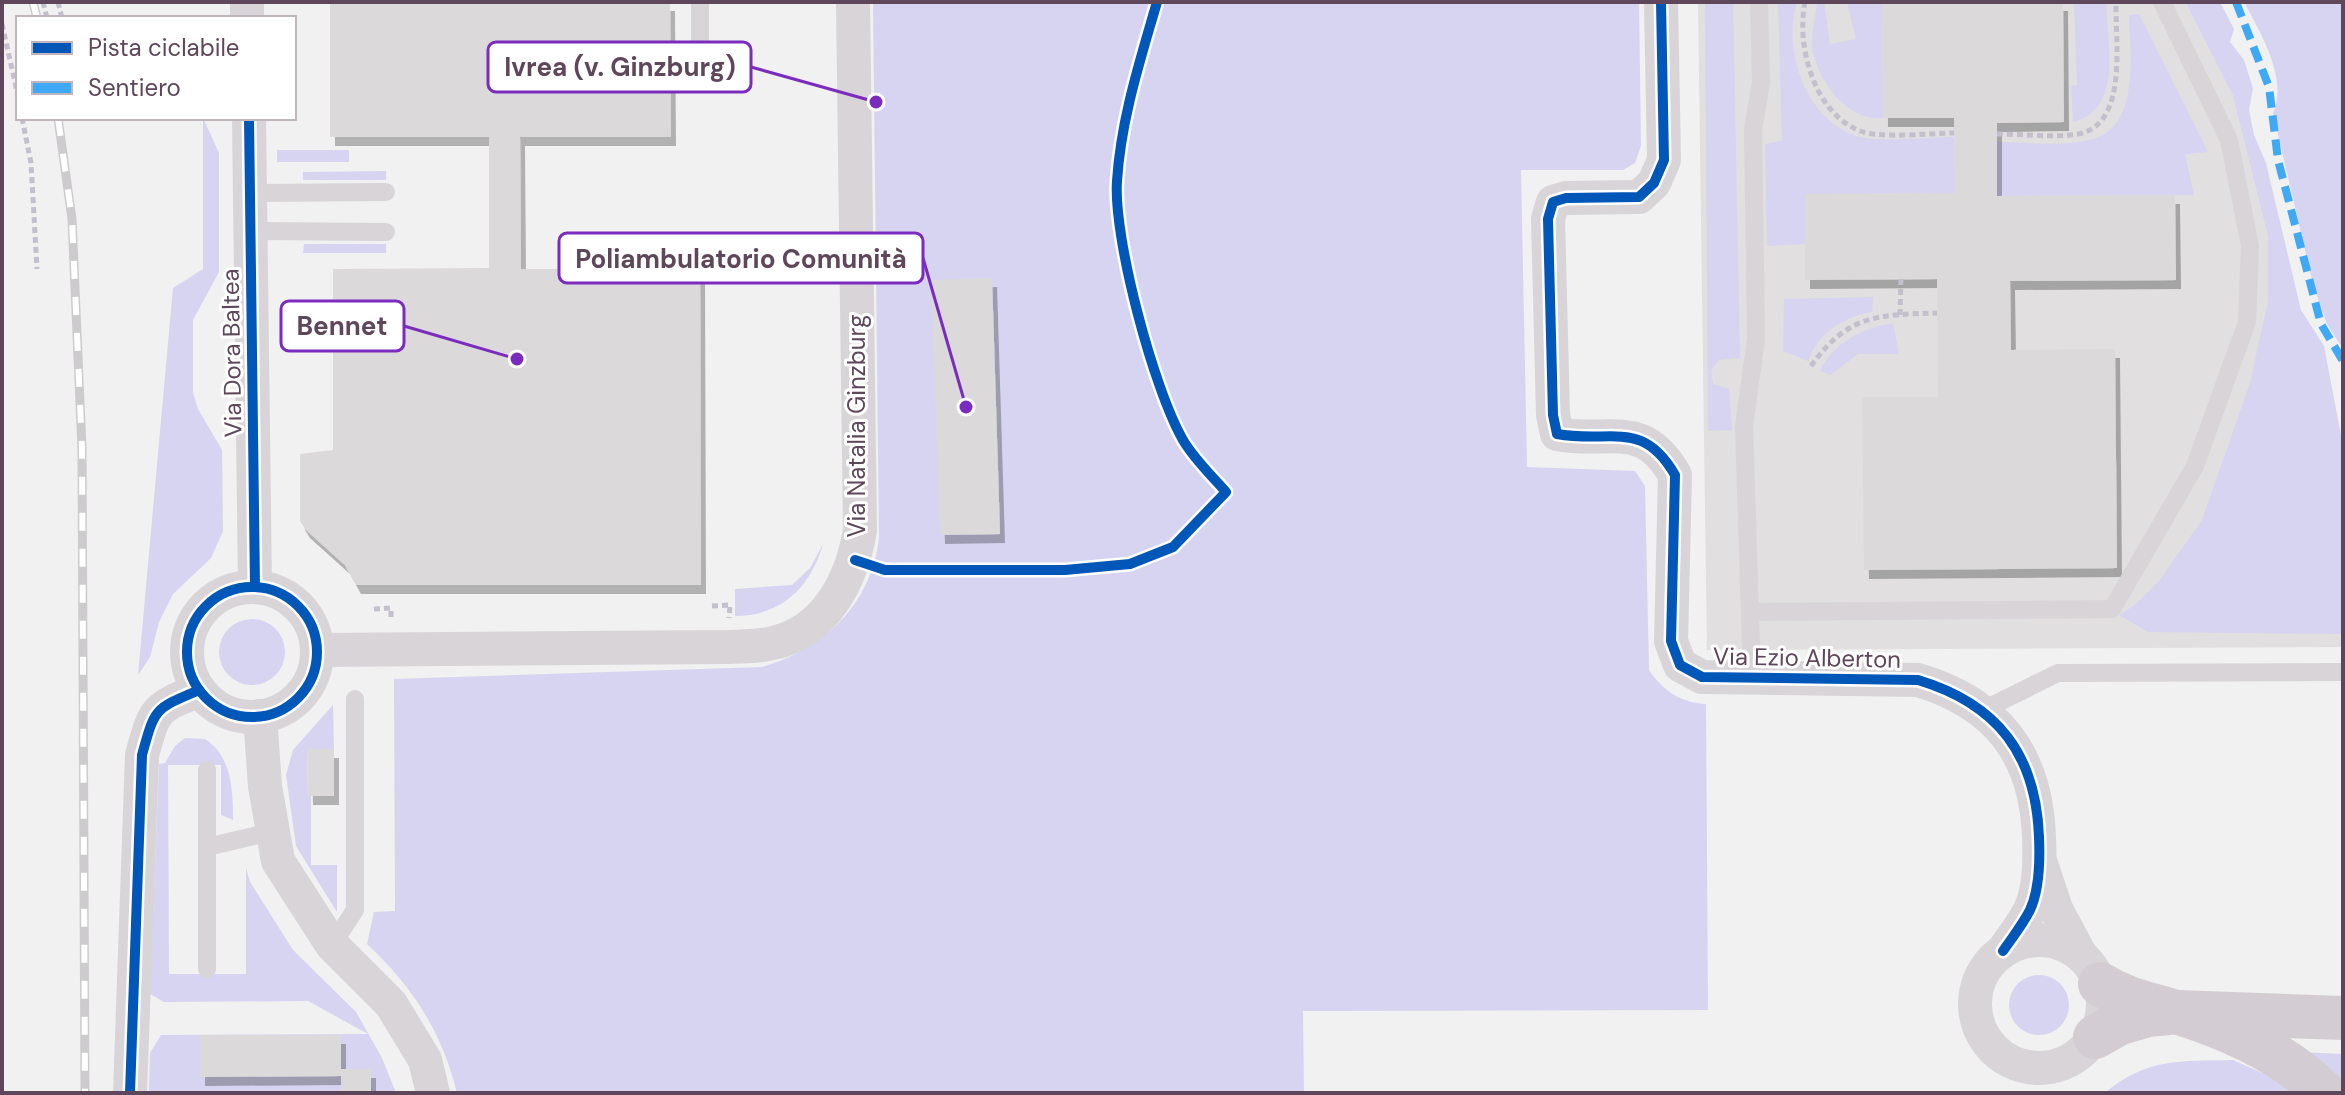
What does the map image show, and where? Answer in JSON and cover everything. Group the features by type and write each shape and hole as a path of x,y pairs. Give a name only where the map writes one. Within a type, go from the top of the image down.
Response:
{"main road":[{"path":"2090,969 2137,1003 2177,1012 2244,1038 2324,1093"},
{"path":"2082,1049 2134,1019 2258,993 2343,987"},
{"path":"2177,1012 2343,1018"}],"street":[{"name":"Via Natalia Ginzburg","path":"317,650 728,647 774,643 804,630 828,608 846,584 855,560 860,530 853,2"},
{"name":"Via Ezio Alberton","path":"1661,2 1664,160 1654,183 1639,197 1566,198 1553,202 1551,210 1553,415 1557,434 1576,438 1636,436 1661,451 1675,475 1671,641 1680,665 1702,677 1918,680 1950,690 2001,726 2031,773 2038,805 2040,864 2031,908 2003,951"},
{"name":"Via Dora Baltea","path":"249,120 255,587"},
{"path":"255,587 283,594 296,604 313,628 317,650 315,670 304,691 283,709 260,716 233,714 221,709 199,690 187,657 193,624 216,598 237,588 255,587"},
{"path":"130,1093 142,755 152,719 161,706 199,690"},
{"path":"260,716 271,832 278,861 332,945 391,1004 425,1060 433,1093"},
{"path":"2040,864 2056,909 2090,969 2104,1002 2082,1049 2051,1093"},
{"path":"2027,1093 2006,1059 1990,1045 1979,1027 1975,1006 1978,985 1987,966 2003,951 2034,940 2066,945 2090,969"},
{"path":"2006,1059 2038,1069 2082,1049"}],"lane":[{"path":"700,2 700,73"},
{"path":"1752,677 1744,426 1756,339 1753,130 1761,82 1759,2"},
{"path":"1751,612 2112,609 2195,466 2247,322 2250,246 2229,140 2162,2"},
{"path":"249,193 386,192"},
{"path":"250,231 386,232"},
{"path":"1981,711 2058,673 2343,672"},
{"path":"332,945 355,910 355,699"},
{"path":"207,770 207,969"},
{"path":"207,847 271,832"}],"path":[{"path":"855,560 885,570 1065,570 1130,564 1173,547 1226,492 1183,441 1157,373 1120,239 1116,184 1122,127 1157,2"},
{"path":"1805,2 1801,20 1810,75 1842,119 1861,131 1954,133"},
{"path":"1997,134 2080,134 2107,114 2115,98 2116,2"},
{"path":"2,24 16,82"},
{"path":"22,120 31,163 37,269"},
{"path":"1900,315 1901,279"},
{"path":"1811,366 1842,331 1862,320 1937,313"}],"shaded area":[{"path":"873,2 1639,2 1641,146 1635,163 1623,170 1521,170 1527,467 1635,471 1645,486 1649,670 1673,694 1706,704 1708,1010 1303,1011 1304,1093 457,1093 443,1050 424,1012 398,977 367,944 374,912 395,911 394,679 762,667 785,659 825,635 856,602 875,561 879,537"},
{"path":"1698,2 2185,2 2233,96 2262,179 2343,468 2343,647 1707,650"},
{"path":"1705,2 1733,2 1740,358 1719,360 1711,370 1713,384 1729,389 1732,430 1708,431"},
{"path":"1778,2 1797,2 1793,21 1796,61 1811,99 1823,114 1838,127 1866,138 1954,137 1955,193 1805,194 1805,244 1767,246 1765,144 1782,141"},
{"path":"1817,2 1824,2 1830,44 1856,39 1847,2 1882,2 1883,118 1857,113 1846,106 1820,73 1812,47"},
{"path":"2074,2 2106,2 2109,72 2100,104 2089,115 2073,122 2071,86 2077,85"},
{"path":"2185,2 2220,2 2234,29 2230,42 2244,60 2253,88 2249,110 2254,135 2266,163 2301,310 2324,346 2343,446 2343,634 2148,632 2119,615 2135,605 2159,581 2202,520 2250,383 2268,301 2268,236 2233,96"},
{"path":"2244,2 2343,2 2343,349 2327,324 2313,284 2273,113 2277,100 2275,71"},
{"path":"2139,14 2208,152 2185,154 2194,195 1997,196 1997,142 2079,142 2106,133 2118,121 2125,105 2131,68 2129,15"},
{"path":"204,120 219,153 219,272 193,320 193,393 198,409 222,450 223,531 211,558 173,594 159,622 150,657 138,675 173,288 203,269"},
{"path":"277,150 349,150 349,162 277,162"},
{"path":"386,171 386,180 303,180 303,172"},
{"path":"304,244 386,244 386,253 303,253"},
{"path":"1873,297 1872,312 1851,318 1833,328 1818,342 1808,361 1783,351 1784,299"},
{"path":"1893,324 1899,354 1858,354 1830,375 1820,371 1832,353 1850,338 1871,328"},
{"path":"823,544 811,573 792,596 766,611 735,616 735,589 792,585 810,568"},
{"path":"252,619 275,629 285,652 275,675 252,685 229,675 219,652 229,629"},
{"path":"333,705 334,749 307,749 311,865 337,865 337,912 296,846 286,775 293,750"},
{"path":"185,738 205,739 221,755 229,775 233,820 221,815 221,765 168,765 169,974 246,974 246,868 250,882 293,950 356,1012 382,1058 396,1093 149,1093 150,1053 161,1035 368,1034 308,1001 164,1002 150,994 159,764 165,763 175,746"},
{"path":"2039,975 2050,977 2060,984 2067,994 2067,1016 2060,1026 2050,1033 2039,1035 2028,1033 2018,1026 2011,1016 2009,1005 2011,994 2018,984 2028,977"},
{"path":"2299,1052 2343,1054 2343,1091"},
{"path":"2233,1060 2278,1080 2296,1093 2105,1093 2150,1067 2180,1062"}],"building":[{"path":"330,2 670,2 671,137 520,137 521,269 700,269 701,585 356,585 345,565 305,529 300,521 300,454 333,450 333,269 489,268 489,137 330,137"},
{"path":"1882,2 2063,2 2064,122 1997,123 1997,196 2175,195 2176,280 2010,281 2011,350 2115,349 2117,568 1864,570 1862,397 1938,397 1937,279 1805,280 1805,194 1955,193 1954,118 1883,118"},
{"path":"992,278 1000,534 940,535 931,280"},
{"path":"307,749 334,749 334,796 308,796"},
{"path":"200,1035 341,1035 341,1069 371,1069 371,1093 341,1093 341,1076 200,1077"}],"railway":[{"path":"33,2 36,16"},
{"path":"58,120 72,219 82,449 85,1093"}],"marked path":[{"path":"2236,2 2269,87 2278,160 2321,324 2343,361"}],"cycle path":[{"path":"855,560 885,570 1065,570 1130,564 1173,547 1226,492 1187,447 1160,386 1128,275 1117,206 1123,135 1132,90 1157,2"},
{"path":"1661,2 1664,160 1654,183 1639,197 1566,198 1553,202 1548,219 1553,415 1557,434 1637,440 1663,457 1675,475 1671,641 1680,665 1702,677 1918,680 1970,703 1991,719 2007,737 2030,781 2036,808 2039,865 2038,884 2030,910 2003,951"},
{"path":"249,120 255,587"},
{"path":"252,587 277,592 298,606 312,627 317,652 312,677 298,698 277,712 252,717 227,712 206,698 192,677 187,652 192,627 206,606 227,592 252,587"},
{"path":"130,1093 142,755 158,712 199,690"}],"place":[{"name":"Ivrea (v. Ginzburg)","path":"876,102"},
{"name":"Bennet","path":"517,359"},
{"name":"Poliambulatorio Comunità","path":"966,407"}]}
